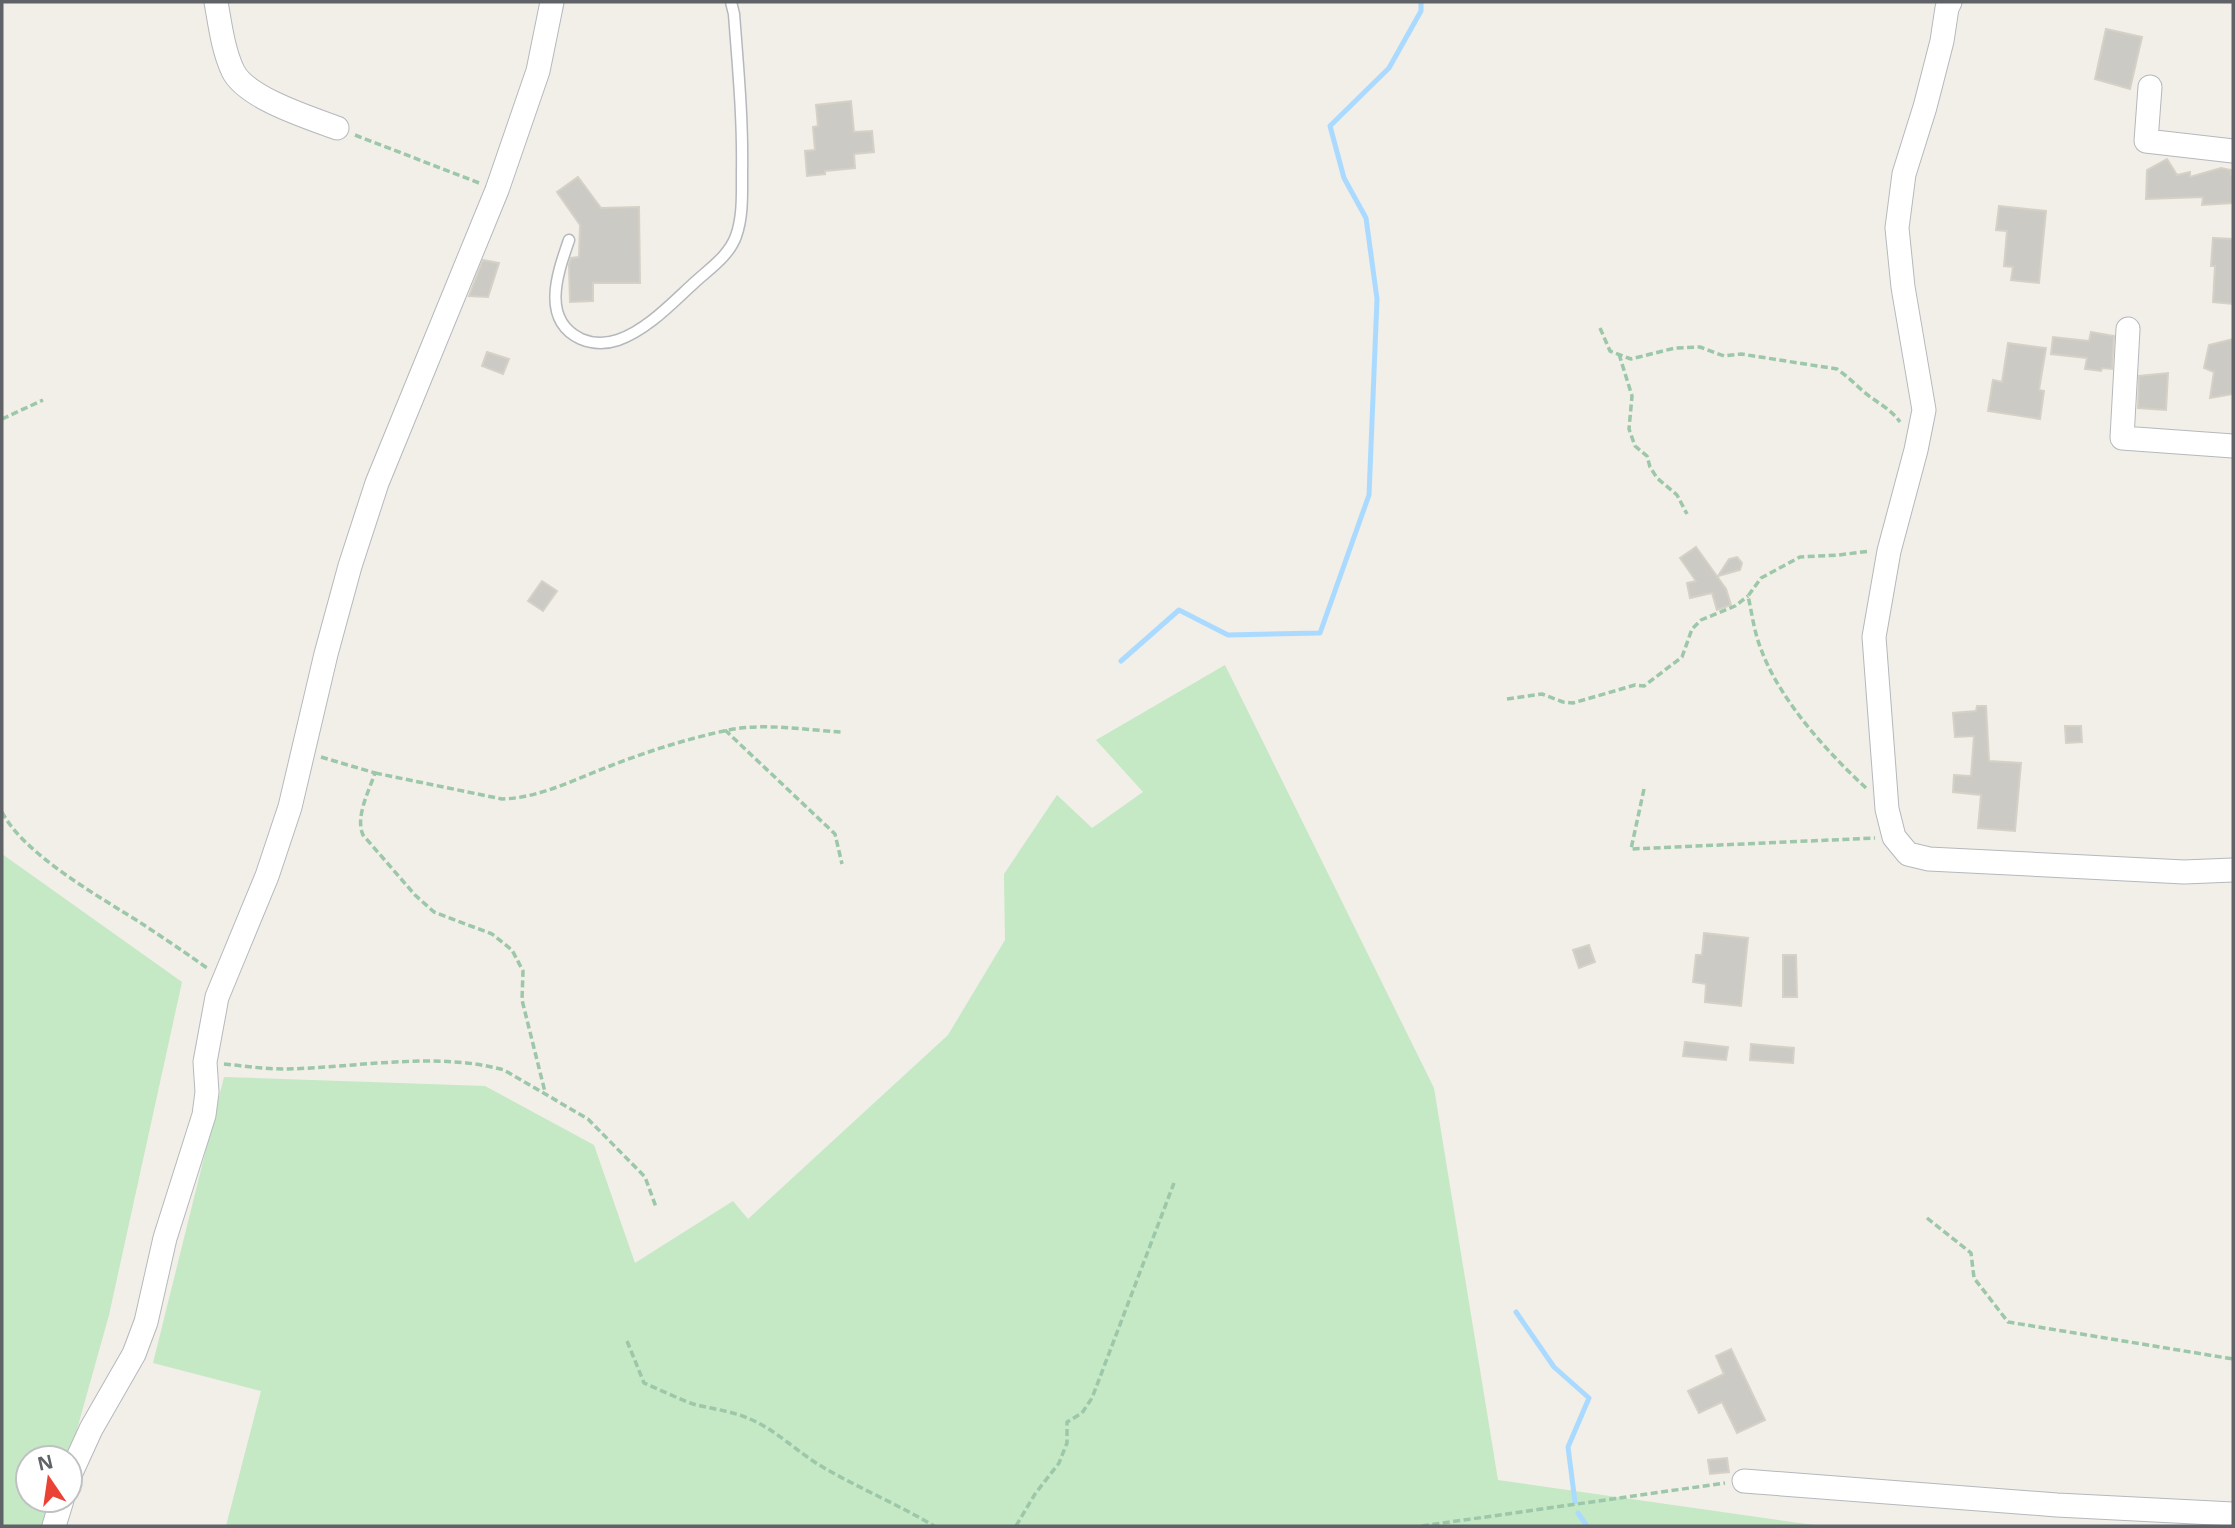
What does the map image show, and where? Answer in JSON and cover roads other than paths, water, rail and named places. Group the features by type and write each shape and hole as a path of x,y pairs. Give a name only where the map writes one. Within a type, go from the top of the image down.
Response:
{"street":[{"path":"216,2 226,53 234,74 247,86 278,105 337,128"},
{"path":"84,1444 134,1354 146,1322 165,1238 204,1115 207,1092 205,1062 211,1020 223,978 277,850 350,566 377,483 497,190 538,71 552,2"},
{"path":"1950,2 1925,107 1904,174 1897,228 1903,287 1924,410 1889,551 1874,637 1887,809 1894,837 1909,854 1929,859 2184,872 2233,870"},
{"path":"2150,87 2146,141 2233,151"},
{"path":"2129,329 2122,438 2233,446"},
{"path":"1744,1481 2043,1504 2233,1514"}],"lane":[{"path":"569,240 555,287 555,306 568,330 594,343 615,341 651,320 728,252 737,235 740,216 743,120 731,2"}],"waterway":[{"path":"1121,661 1179,610 1228,635 1320,633 1369,495 1377,299 1366,218 1344,178 1330,126 1389,68 1421,11 1421,2"},
{"path":"1516,1312 1554,1367 1589,1398 1568,1447 1575,1502"},
{"path":"1578,1513 1587,1526"}]}
